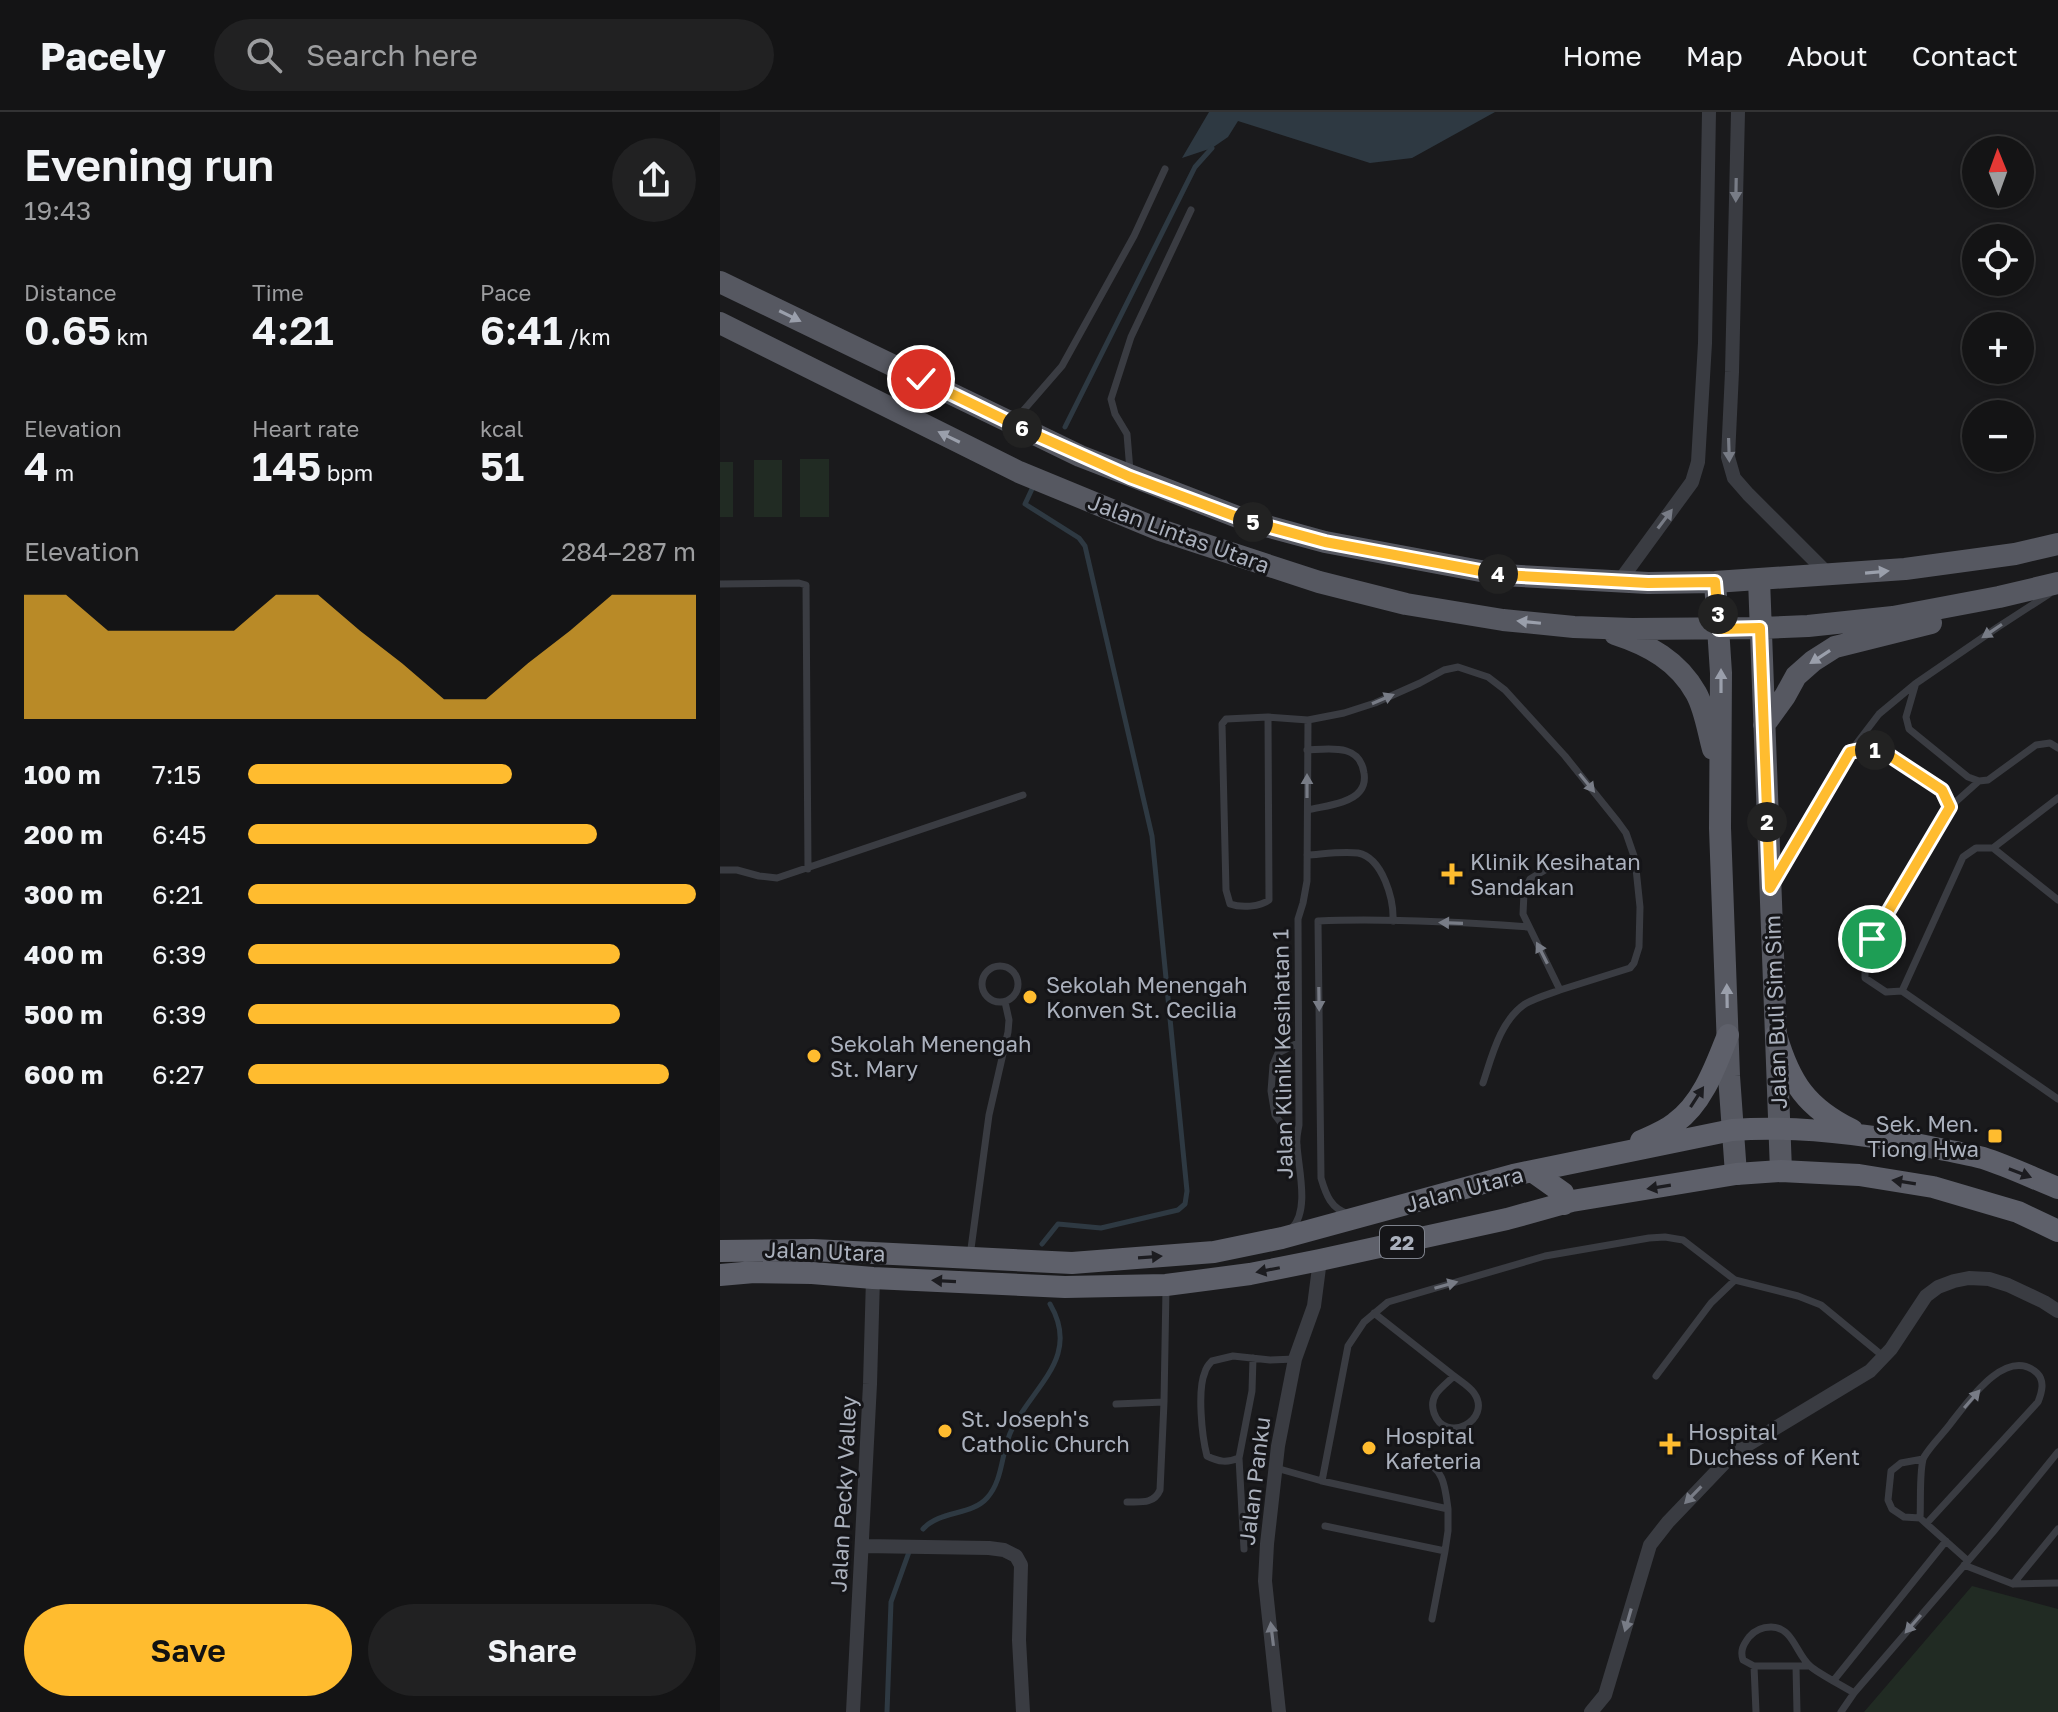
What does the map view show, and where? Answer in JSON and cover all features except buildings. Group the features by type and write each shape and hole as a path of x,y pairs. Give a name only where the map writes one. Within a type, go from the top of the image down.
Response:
{"highway":[{"path":"1611,1155 1658,1133 1687,1113 1715,1066 1728,1035"},
{"path":"1776,1035 1783,1060 1803,1093 1830,1119 1859,1134"},
{"name":"Jalan Utara","path":"720,1251 801,1249 1072,1263 1214,1252 1282,1238 1532,1171 1732,1130 1779,1128 1859,1134 1984,1159 2058,1188"},
{"path":"1532,1171 1559,1188 1564,1204"},
{"name":"Jalan Utara","path":"720,1275 812,1273 1065,1287 1166,1285 1250,1274 1320,1260 1564,1204 1736,1174 1781,1171 1859,1175 1933,1187 2018,1212 2058,1231"}],"main road":[{"name":"Jalan Lintas Utara","path":"720,282 1080,456 1248,521 1325,542 1502,575 1619,582 1715,582"},
{"name":"Jalan Lintas Utara","path":"720,323 1019,472 1160,530 1319,582 1406,604 1503,620 1574,627 1760,628"},
{"path":"1736,1174 1720,828 1721,673 1715,582 1905,569 2015,554 2058,544"},
{"name":"Jalan Buli Sim Sim","path":"1759,579 1781,1171"},
{"path":"1760,628 1871,620 2058,586"},
{"path":"1764,725 1796,676 1835,647 1965,613 1999,597"},
{"path":"1574,627 1605,631 1639,642 1678,668 1697,695 1720,773"}],"street":[{"path":"1619,582 1692,482 1698,462 1705,343 1709,112"},
{"path":"1738,112 1728,457 1734,478 1829,575"},
{"name":"Jalan Panku","path":"1279,1712 1265,1581 1267,1544 1278,1446 1295,1359 1314,1306 1320,1260"},
{"name":"Jalan Pecky Valley","path":"853,1712 873,1278"},
{"path":"1591,1712 1605,1695 1650,1545 1734,1453 1870,1371 1891,1349 1926,1296 1938,1287 1969,1278 1989,1279 2008,1285 2058,1311"},
{"path":"863,1546 989,1548 1016,1556 1021,1565 1022,1580 1019,1640 1023,1712"}],"lane":[{"path":"1014,425 1062,366 1134,236 1165,169"},
{"path":"1130,477 1127,434 1115,414 1111,399 1131,337 1191,210"},
{"path":"720,584 806,585 808,869"},
{"path":"1770,888 1850,752 1879,714 1915,684 2058,586"},
{"path":"1268,717 1269,900 1266,903 1233,906 1228,902 1226,890 1222,724 1226,719 1268,717 1308,720 1344,713 1375,703 1444,670 1458,667 1488,677 1505,690 1565,756 1626,833 1635,859 1640,907 1638,957 1630,968 1560,990 1528,1002 1517,1010 1497,1042 1483,1083"},
{"path":"1915,684 1906,717 1909,729 1968,777 1988,780 2036,745 2050,743 2058,748"},
{"name":"Jalan Klinik Kesihatan 1","path":"1282,1238 1297,1224 1300,1212 1297,1145 1298,919 1307,881 1308,720"},
{"path":"1850,752 1869,748 1884,752 1942,790 1950,807"},
{"path":"1307,750 1343,749 1353,753 1364,770 1360,792 1346,800 1308,810"},
{"path":"1979,781 1950,807 1872,939 1865,960 1865,978 1886,992 1902,991 2058,1099"},
{"path":"720,870 777,878 1023,795"},
{"path":"1902,991 1963,857 1976,848 1993,848 2058,798"},
{"path":"1993,848 2058,900"},
{"path":"1307,855 1358,853 1369,858 1386,881 1393,905 1393,921"},
{"path":"1545,870 1530,879 1524,893 1523,914 1560,990"},
{"path":"1360,1217 1341,1212 1329,1201 1321,1178 1318,921 1529,927"},
{"path":"994,967 1011,970 1018,979 1015,996 1005,1002 993,1001 984,993 982,981 994,967"},
{"path":"969,1258 989,1115 1008,1032 1005,1002"},
{"path":"1297,1145 1275,1115 1271,1091 1273,1065 1278,1053 1298,1043"},
{"path":"1322,1481 1348,1346 1364,1322 1388,1302 1545,1256 1649,1238 1683,1240 1735,1280 1821,1305 1884,1357"},
{"path":"1656,1376 1711,1303 1735,1280"},
{"path":"1127,1502 1149,1501 1156,1498 1160,1490 1166,1285"},
{"path":"1374,1313 1454,1376 1474,1393 1477,1414 1468,1425 1453,1428 1439,1422 1433,1408 1436,1393 1454,1376"},
{"path":"1239,1458 1229,1462 1207,1456 1202,1421 1205,1372 1212,1361 1233,1356 1295,1359"},
{"path":"1244,1549 1239,1458 1252,1391 1253,1358"},
{"path":"2019,1366 2039,1375 2042,1384 2038,1402 1924,1520 1923,1459 1994,1375 2019,1366"},
{"path":"1116,1404 1164,1402"},
{"path":"1841,1712 2058,1452"},
{"path":"1923,1459 1901,1463 1891,1471 1888,1500 1892,1509 1904,1517 1924,1520 1966,1563 2013,1584 2058,1583"},
{"path":"1421,1460 1438,1470 1443,1478 1448,1509 1448,1531 1432,1619"},
{"path":"1276,1468 1448,1509"},
{"path":"1325,1526 1445,1551"},
{"path":"2013,1584 2058,1529"},
{"path":"1834,1680 1946,1541"},
{"path":"1810,1666 1754,1666 1743,1660 1741,1654 1743,1646 1755,1631 1764,1627 1779,1627 1810,1666 1854,1693"},
{"path":"1754,1666 1756,1712"},
{"path":"1796,1666 1797,1712"}],"shaded area":[{"path":"1209,112 1495,112 1412,158 1370,163 1238,121 1228,137 1212,148 1182,158"},
{"path":"800,459 829,459 829,517 800,517"},
{"path":"754,460 782,460 782,517 754,517"},
{"path":"720,462 733,462 733,517 720,517"},
{"path":"1972,1586 2058,1609 2058,1712 1864,1712"}],"waterway":[{"path":"1065,427 1195,167 1212,148"},
{"path":"1032,489 1025,504 1079,538 1085,546 1152,836 1187,1191 1185,1204 1178,1210 1101,1228 1058,1224 1042,1244"},
{"path":"923,1529 938,1519 973,1508 993,1490 1012,1429 1051,1370 1057,1355 1060,1340 1058,1323 1050,1304"},
{"path":"887,1712 891,1602 909,1552"}],"place":[{"name":"Klinik Kesihatan Sandakan","path":"1452,874"},
{"name":"Sekolah Menengah Konven St. Cecilia","path":"1030,997"},
{"name":"Sekolah Menengah St. Mary","path":"814,1056"},
{"name":"Sek. Men. Tiong Hwa","path":"1995,1136"},
{"name":"St. Joseph's Catholic Church","path":"945,1431"},
{"name":"Hospital Duchess of Kent","path":"1670,1444"},
{"name":"Hospital Kafeteria","path":"1369,1448"}],"route":[{"path":"921,379 1130,477 1248,521 1325,542 1502,575 1648,583 1715,582 1719,629 1760,628 1770,888 1850,752 1869,748 1884,752 1942,790 1950,807 1872,939"}]}
